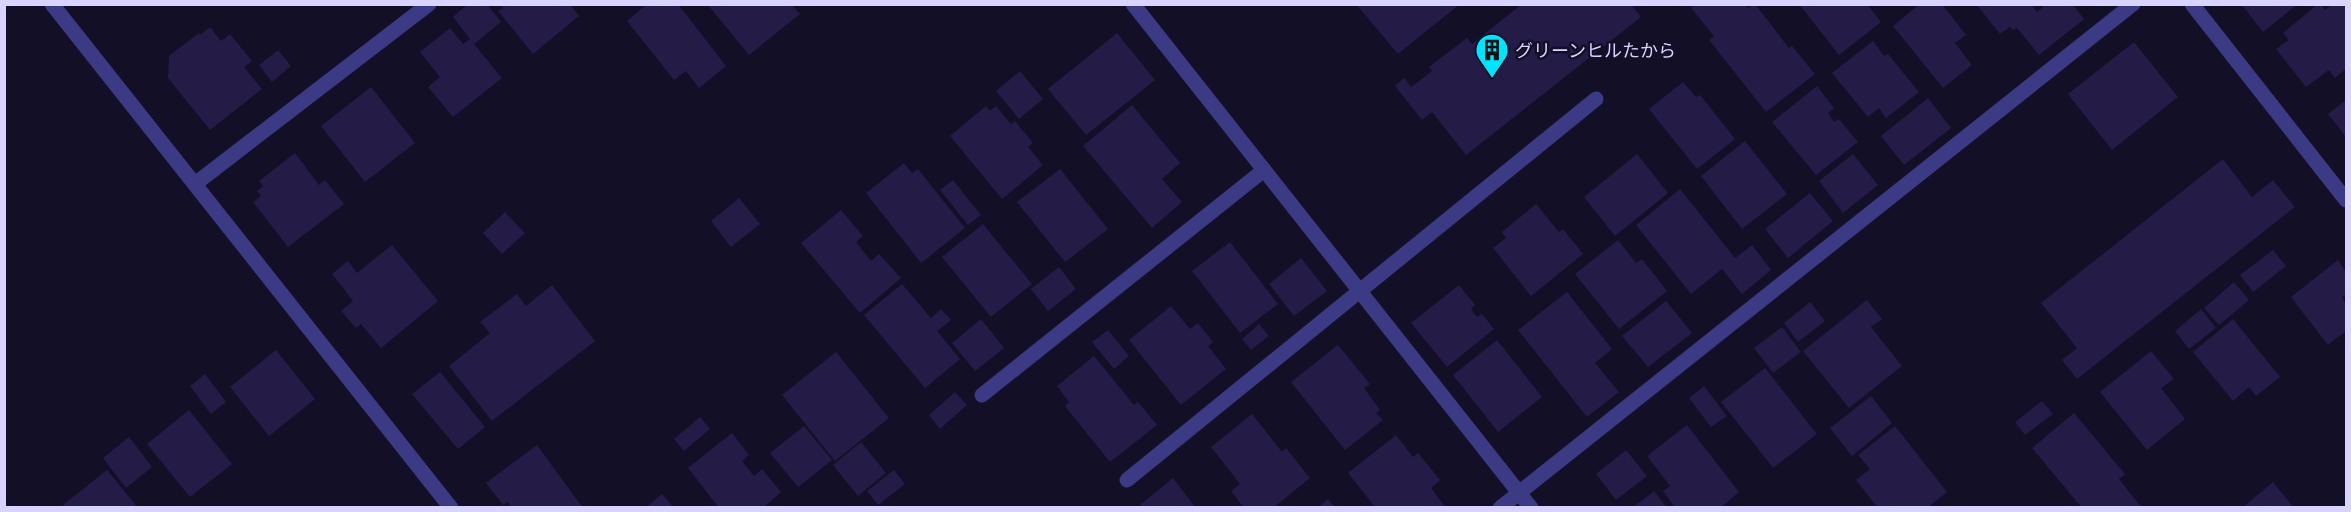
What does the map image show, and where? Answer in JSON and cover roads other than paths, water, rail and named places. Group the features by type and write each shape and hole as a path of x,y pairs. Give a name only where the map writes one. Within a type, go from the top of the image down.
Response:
{"street":[{"path":"52,4 451,507"},
{"path":"195,184 429,4"},
{"path":"1133,4 1531,507"},
{"path":"1500,507 2133,4"},
{"path":"2192,4 2346,200"},
{"path":"1127,480 1596,99"},
{"path":"982,395 1264,170"}],"place":[{"name":"グリーンヒルたから","path":"1492,79"}]}
